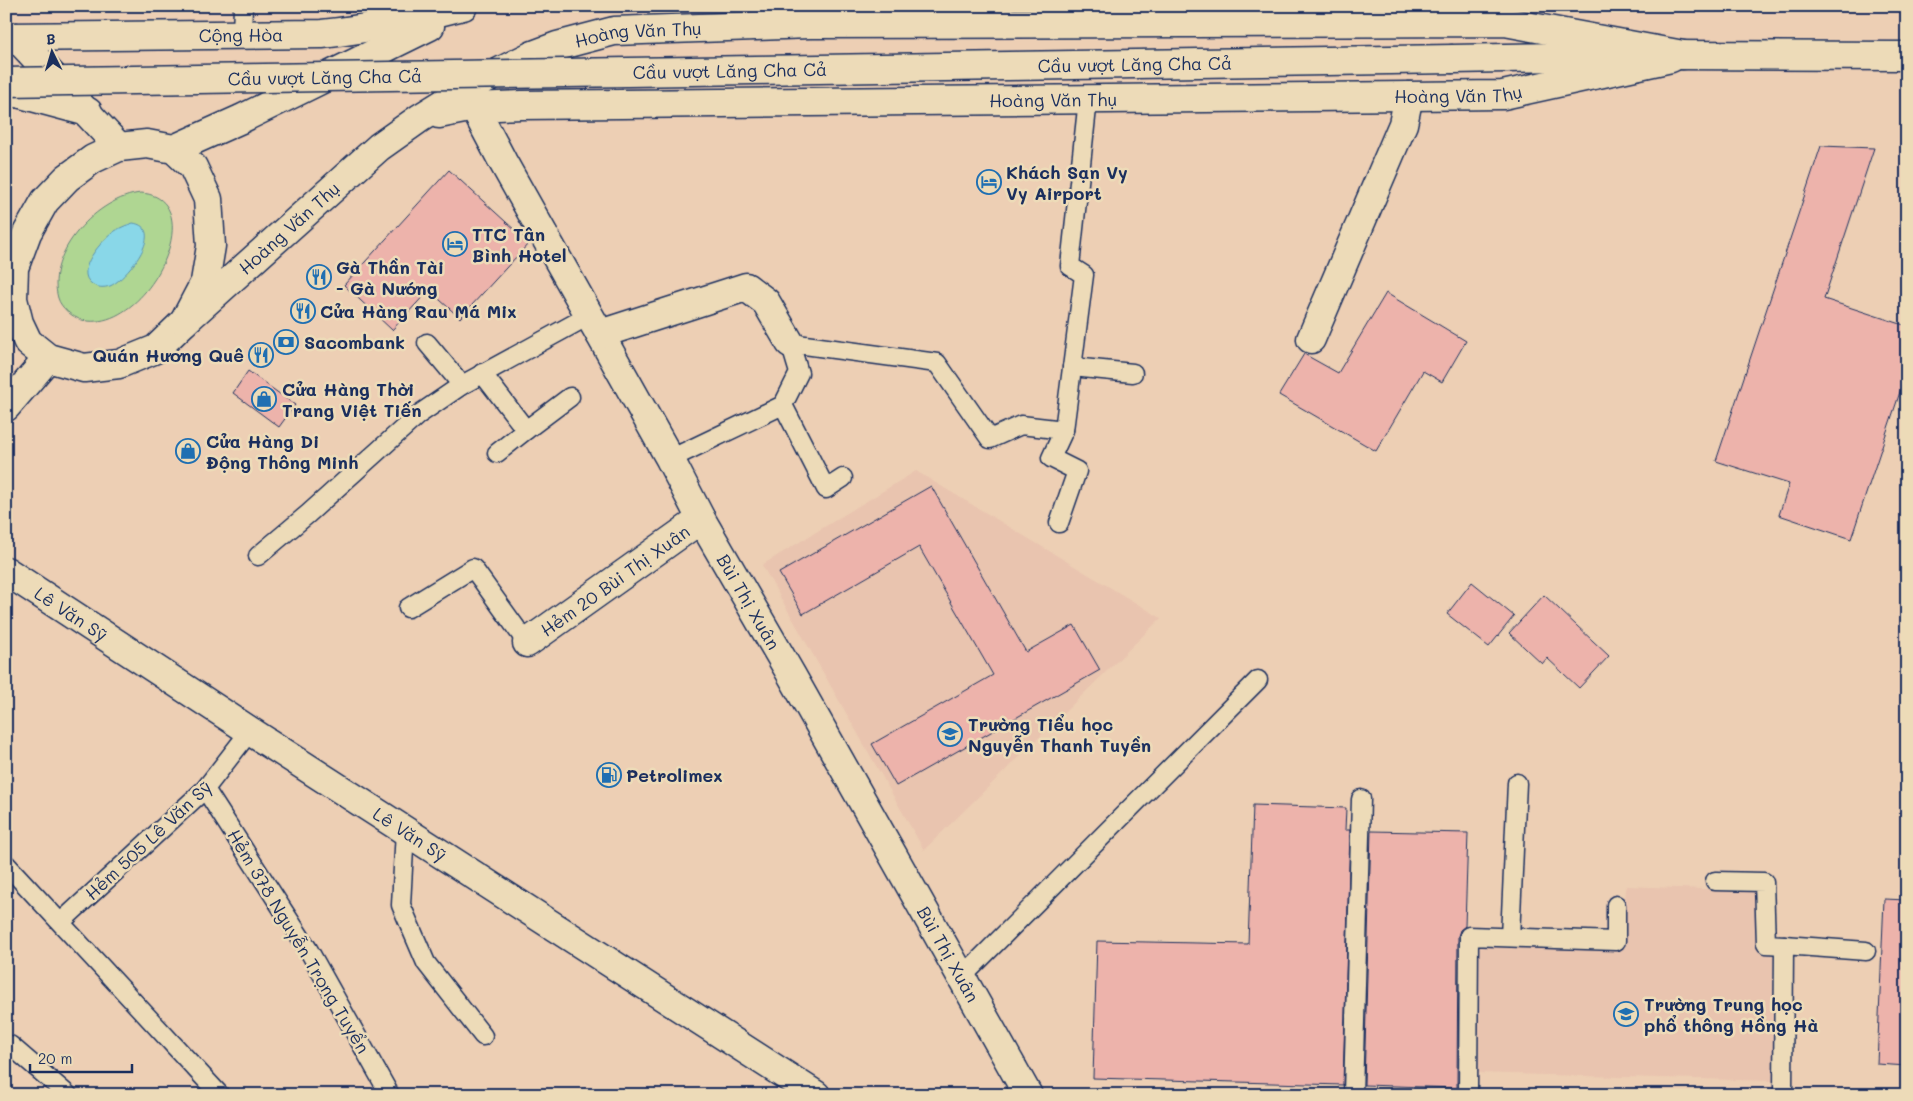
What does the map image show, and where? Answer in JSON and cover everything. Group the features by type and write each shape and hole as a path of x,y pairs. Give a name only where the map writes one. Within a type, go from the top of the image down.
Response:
{"main road":[{"name":"Cộng Hòa","path":"11,37 322,34 358,30 463,6"},
{"path":"174,149 241,119 469,6"},
{"path":"766,6 779,14 810,24"},
{"name":"Hoàng Văn Thụ","path":"48,358 84,368 119,364 156,349 379,147 420,118 475,84 527,58 584,38 614,31 810,24 1505,22 1683,55"},
{"name":"Cộng Hòa","path":"11,37 88,112 119,147"},
{"name":"Hoàng Văn Thụ","path":"420,118 474,107 558,104 1503,95 1683,55"},
{"name":"Hoàng Văn Thụ","path":"1453,59 1683,55 1907,56"},
{"name":"Cầu vượt Lăng Cha Cả","path":"6,82 1453,59"},
{"path":"6,90 88,112"},
{"path":"1311,339 1403,124 1409,96"},
{"name":"Bùi Thị Xuân","path":"474,107 702,519 1028,1095"},
{"path":"6,407 48,358 28,342 20,323 13,299 10,259 45,200 67,178 93,159 119,147 148,144 174,149 194,167 208,200 210,246 205,282 184,322"},
{"path":"595,325 746,287 766,302 790,343"},
{"name":"Hẻm 20 Bùi Thị Xuân","path":"527,643 702,519"},
{"name":"Lê Văn Sỹ","path":"6,571 250,731 816,1095"}],"lane":[{"path":"242,35 243,6"},
{"path":"1059,523 1077,471 1051,458 1064,430 1084,276 1070,266 1088,99"},
{"path":"258,556 308,514 418,415 482,373 595,325"},
{"path":"427,343 462,385"},
{"path":"670,459 783,405 798,373 790,343 937,363 990,439 1021,425 1064,430"},
{"path":"1072,367 1133,373"},
{"path":"482,373 526,430"},
{"path":"497,453 570,397"},
{"path":"783,405 826,489 843,478"},
{"path":"408,608 472,568 527,643"},
{"path":"962,977 1258,680"},
{"name":"Hẻm 505 Lê Văn Sỹ","path":"61,922 205,789 250,731"},
{"path":"1510,937 1517,783"},
{"name":"Hẻm 378 Nguyễn Trọng Tuyển","path":"205,789 308,949 390,1095"},
{"path":"1353,1095 1361,800"},
{"path":"405,830 400,905 426,963 483,1036"},
{"path":"6,864 220,1095"},
{"path":"1714,881 1764,882 1766,944 1866,951"},
{"path":"1468,1095 1469,936 1616,941 1616,905"},
{"path":"1782,1095 1784,945"},
{"path":"6,1049 10,1045 68,1095"}],"shaded area":[{"name":"Trường Tiểu học Nguyễn Thanh Tuyền","path":"916,471 1161,618 924,850 762,565"},
{"name":"Trường Trung học phổ thông Hồng Hà","path":"1626,886 1756,891 1760,952 1776,955 1774,1081 1476,1073 1477,945 1623,949"}],"green space":[{"path":"141,193 162,201 171,217 171,240 163,264 148,288 129,308 106,319 82,320 74,317 59,302 56,281 59,263 67,246 78,230 92,216 108,205 125,197"}],"water":[{"path":"133,223 142,227 146,234 141,254 126,274 110,286 98,287 92,284 87,278 86,271 97,248 120,228"}],"building":[{"path":"1821,146 1874,148 1824,299 1907,326 1907,371 1851,539 1779,515 1789,484 1716,461"},
{"name":"TTC Tân Bình Hotel","path":"449,170 529,243 460,318 429,290 392,330 344,285"},
{"path":"1386,293 1466,341 1442,382 1423,371 1376,451 1279,395 1304,354 1338,373"},
{"name":"Cửa Hàng Thời Trang Việt Tiến","path":"248,371 295,405 279,427 233,393"},
{"path":"931,486 1026,652 1074,625 1100,670 896,786 872,744 993,675 919,547 803,614 779,573"},
{"path":"1472,582 1514,616 1489,647 1447,614"},
{"path":"1544,595 1609,656 1579,688 1547,658 1542,664 1509,633"},
{"path":"1253,805 1346,808 1345,830 1350,830 1343,1085 1093,1078 1097,941 1248,944"},
{"path":"1371,831 1468,833 1465,926 1460,930 1458,936 1457,1088 1364,1085"},
{"path":"1884,899 1907,900 1907,1066 1877,1064"}],"place":[{"name":"Khách Sạn Vy Vy Airport","path":"989,182"},
{"name":"TTC Tân Bình Hotel","path":"455,244"},
{"name":"Gà Thần Tài - Gà Nướng","path":"319,277"},
{"name":"Cửa Hàng Rau Má Mix","path":"303,311"},
{"name":"Sacombank","path":"286,342"},
{"name":"Quán Hương Quê","path":"261,355"},
{"name":"Cửa Hàng Thời Trang Việt Tiến","path":"264,399"},
{"name":"Cửa Hàng Di Động Thông Minh","path":"188,451"},
{"name":"Trường Tiểu học Nguyễn Thanh Tuyền","path":"950,734"},
{"name":"Petrolimex","path":"609,775"},
{"name":"Trường Trung học phổ thông Hồng Hà","path":"1626,1014"}]}
